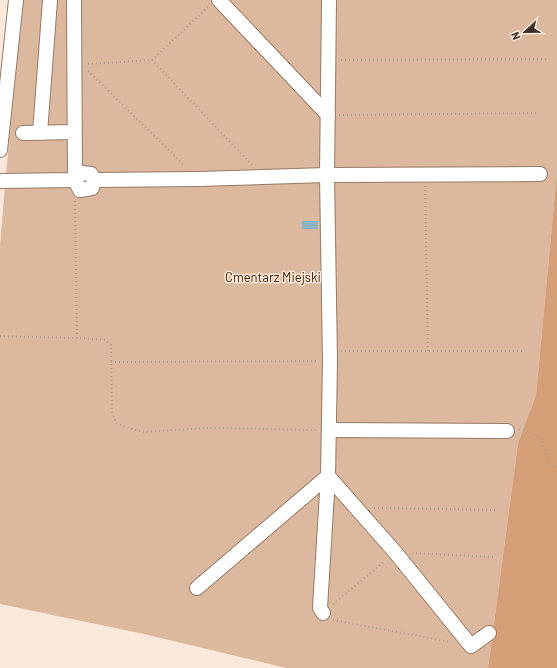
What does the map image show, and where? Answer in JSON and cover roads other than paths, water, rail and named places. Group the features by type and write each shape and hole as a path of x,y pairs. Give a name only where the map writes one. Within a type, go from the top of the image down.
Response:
{"street":[{"path":"0,150 16,0"},
{"path":"40,132 50,0"},
{"path":"74,0 77,61 74,132 75,180"},
{"path":"323,613 320,608 328,476 330,356 328,0"},
{"path":"214,3 328,115"},
{"path":"23,133 74,132"},
{"path":"0,180 75,180 81,174 91,174 94,180 199,179 328,175 540,174"},
{"path":"329,430 507,431"},
{"path":"328,476 395,552 471,646 489,633"},
{"path":"197,588 328,476"}],"park label":[{"name":"Cmentarz Miejski","path":"273,277"}]}
